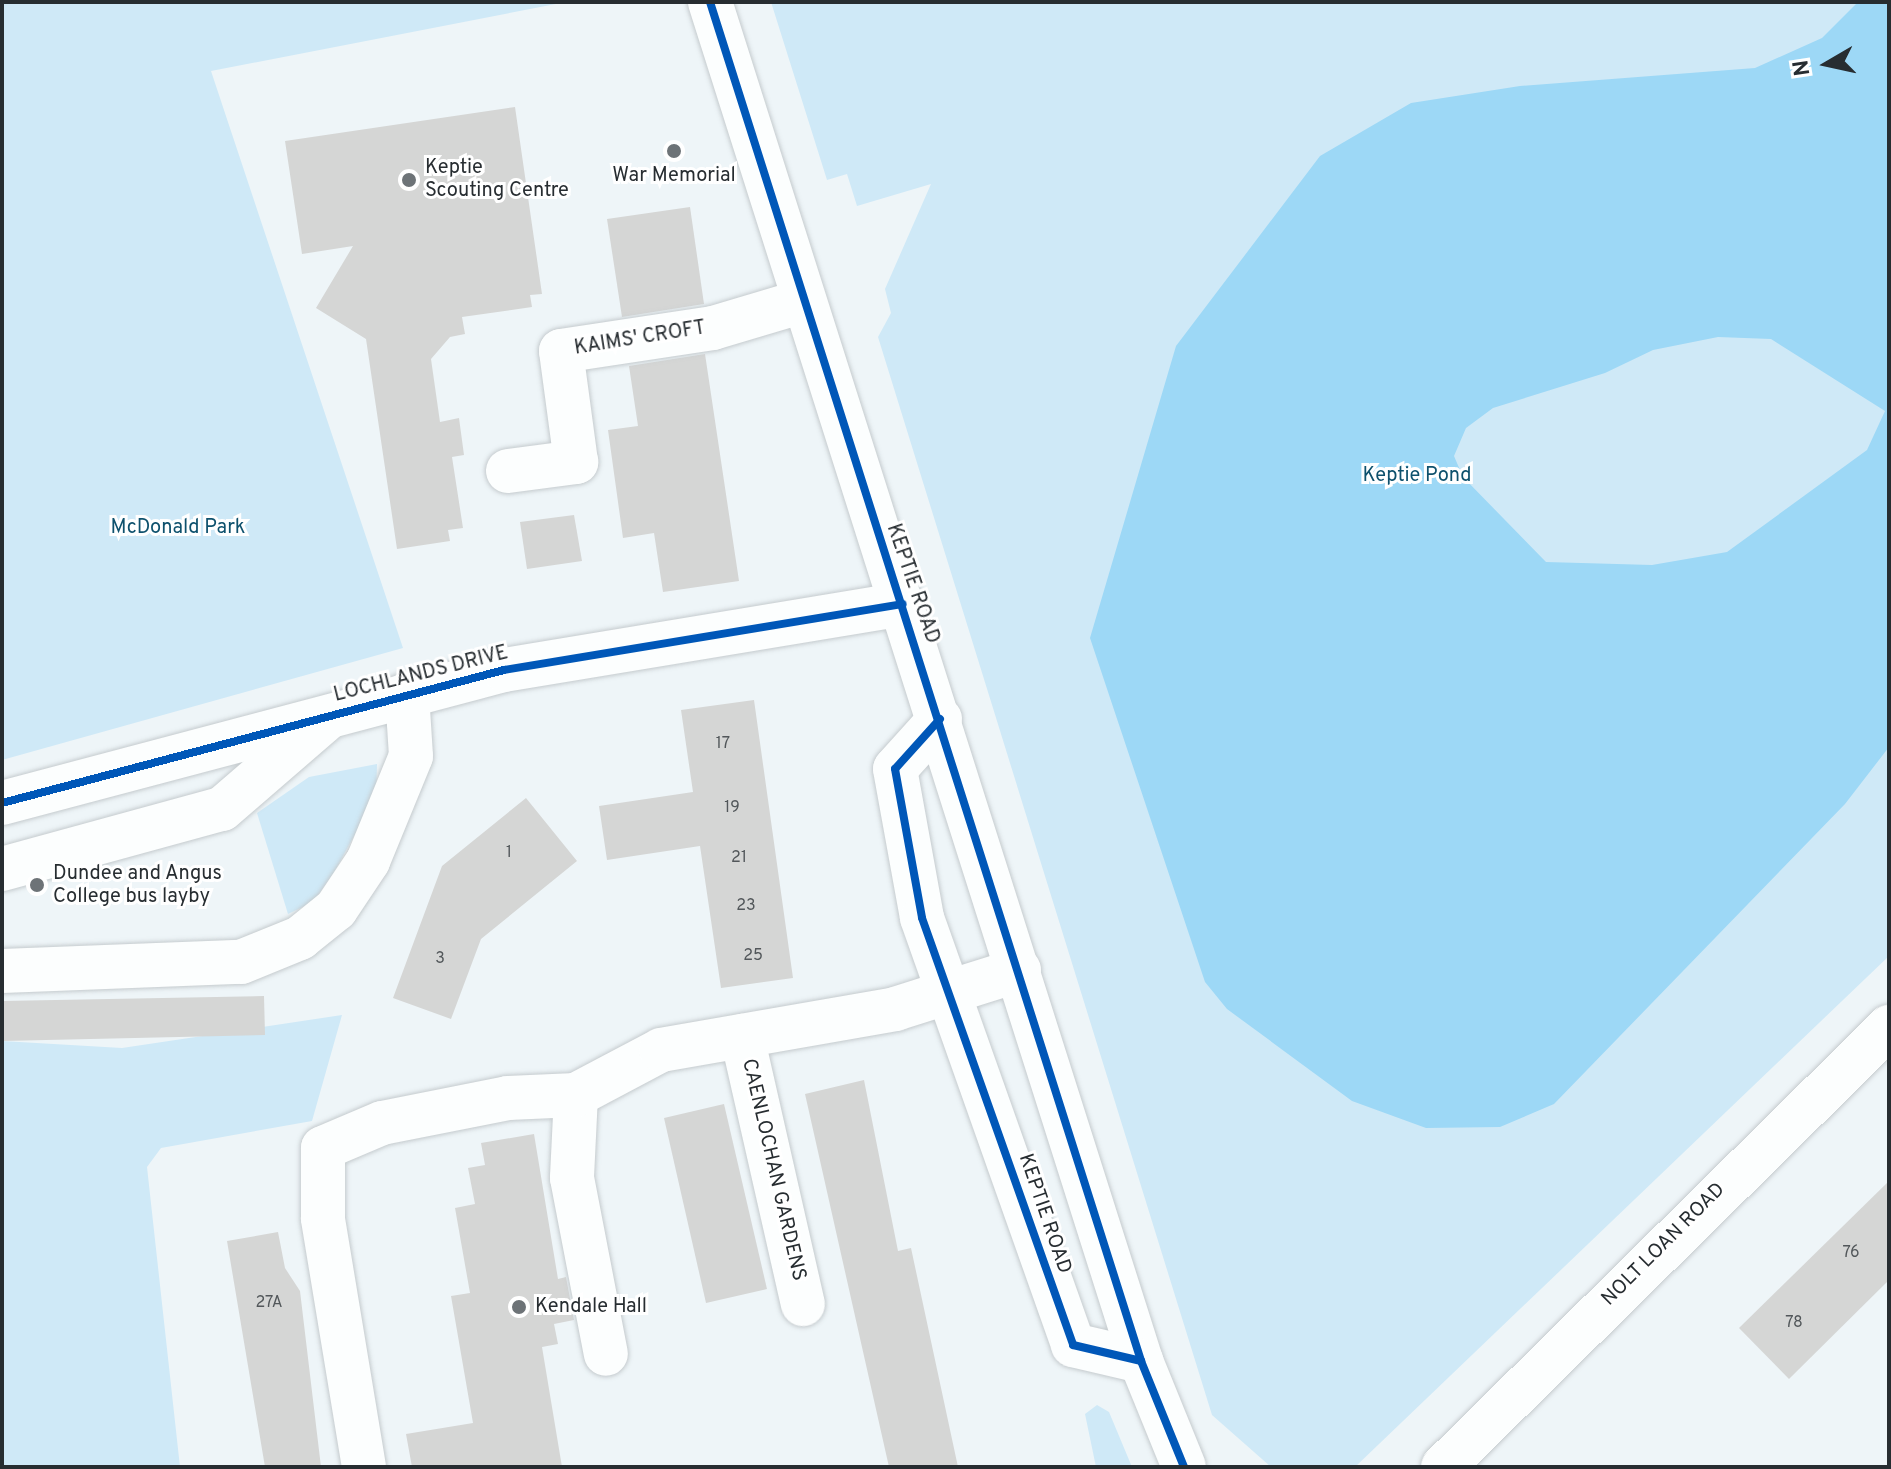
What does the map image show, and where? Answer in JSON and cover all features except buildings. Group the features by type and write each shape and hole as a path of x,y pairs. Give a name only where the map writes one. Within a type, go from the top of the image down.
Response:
{"street":[{"name":"KEPTIE ROAD","path":"710,2 800,302 903,604 1141,1361 1184,1467"},
{"name":"KAIMS' CROFT","path":"508,471 576,462 561,351 713,328 800,302"},
{"name":"LOCHLANDS DRIVE","path":"2,803 504,670 903,604"},
{"path":"2,971 241,962 300,938 336,909 368,861 411,756 407,694"},
{"path":"2,869 222,809 333,714"},
{"name":"KEPTIE ROAD","path":"940,719 895,769 922,918 1073,1345 1141,1361"},
{"path":"364,1467 323,1218 323,1148 382,1123 508,1098 576,1095 661,1050 895,1009 1019,970"},
{"name":"NOLT LOAN ROAD","path":"1457,1462 1889,1027"},
{"name":"CAENLOCHAN GARDENS","path":"742,1036 803,1304"},
{"path":"576,1095 572,1178 606,1354"}],"green space":[{"name":"McDonald Park","path":"2,2 566,2 211,71 403,648 2,760"},
{"name":"Keptie Pond","path":"771,2 1889,2 1889,956 1355,1467 1271,1467 1212,1415 878,337 891,313 885,289 931,184 857,206 847,174 827,180"},
{"path":"377,764 376,796 333,874 313,902 288,914 257,813 309,777"},
{"path":"342,1015 312,1121 161,1148 147,1167 180,1467 2,1467 2,1041 122,1048"},
{"path":"1097,1405 1109,1412 1132,1467 1096,1467 1085,1414"}],"water":[{"name":"Keptie Pond","path":"1858,2 1889,2 1889,747 1845,804 1554,1104 1500,1127 1426,1128 1352,1101 1227,1009 1205,982 1090,638 1176,346 1320,156 1411,103 1520,86 1755,68 1822,38","holes":["1718,337 1771,339 1885,411 1867,450 1727,552 1652,565 1546,562 1463,477 1454,456 1466,428 1493,408 1605,373 1653,350"]}],"cycle path":[{"path":"710,2 1141,1361 1184,1467"},
{"path":"2,803 504,670 903,604"},
{"path":"940,719 895,769 922,918 1073,1345 1141,1361"}],"place":[{"name":"War Memorial","path":"674,151"},
{"name":"Keptie Scouting Centre","path":"409,180"},
{"name":"Dundee and Angus College bus layby","path":"37,885"},
{"name":"Kendale Hall","path":"519,1307"}]}
